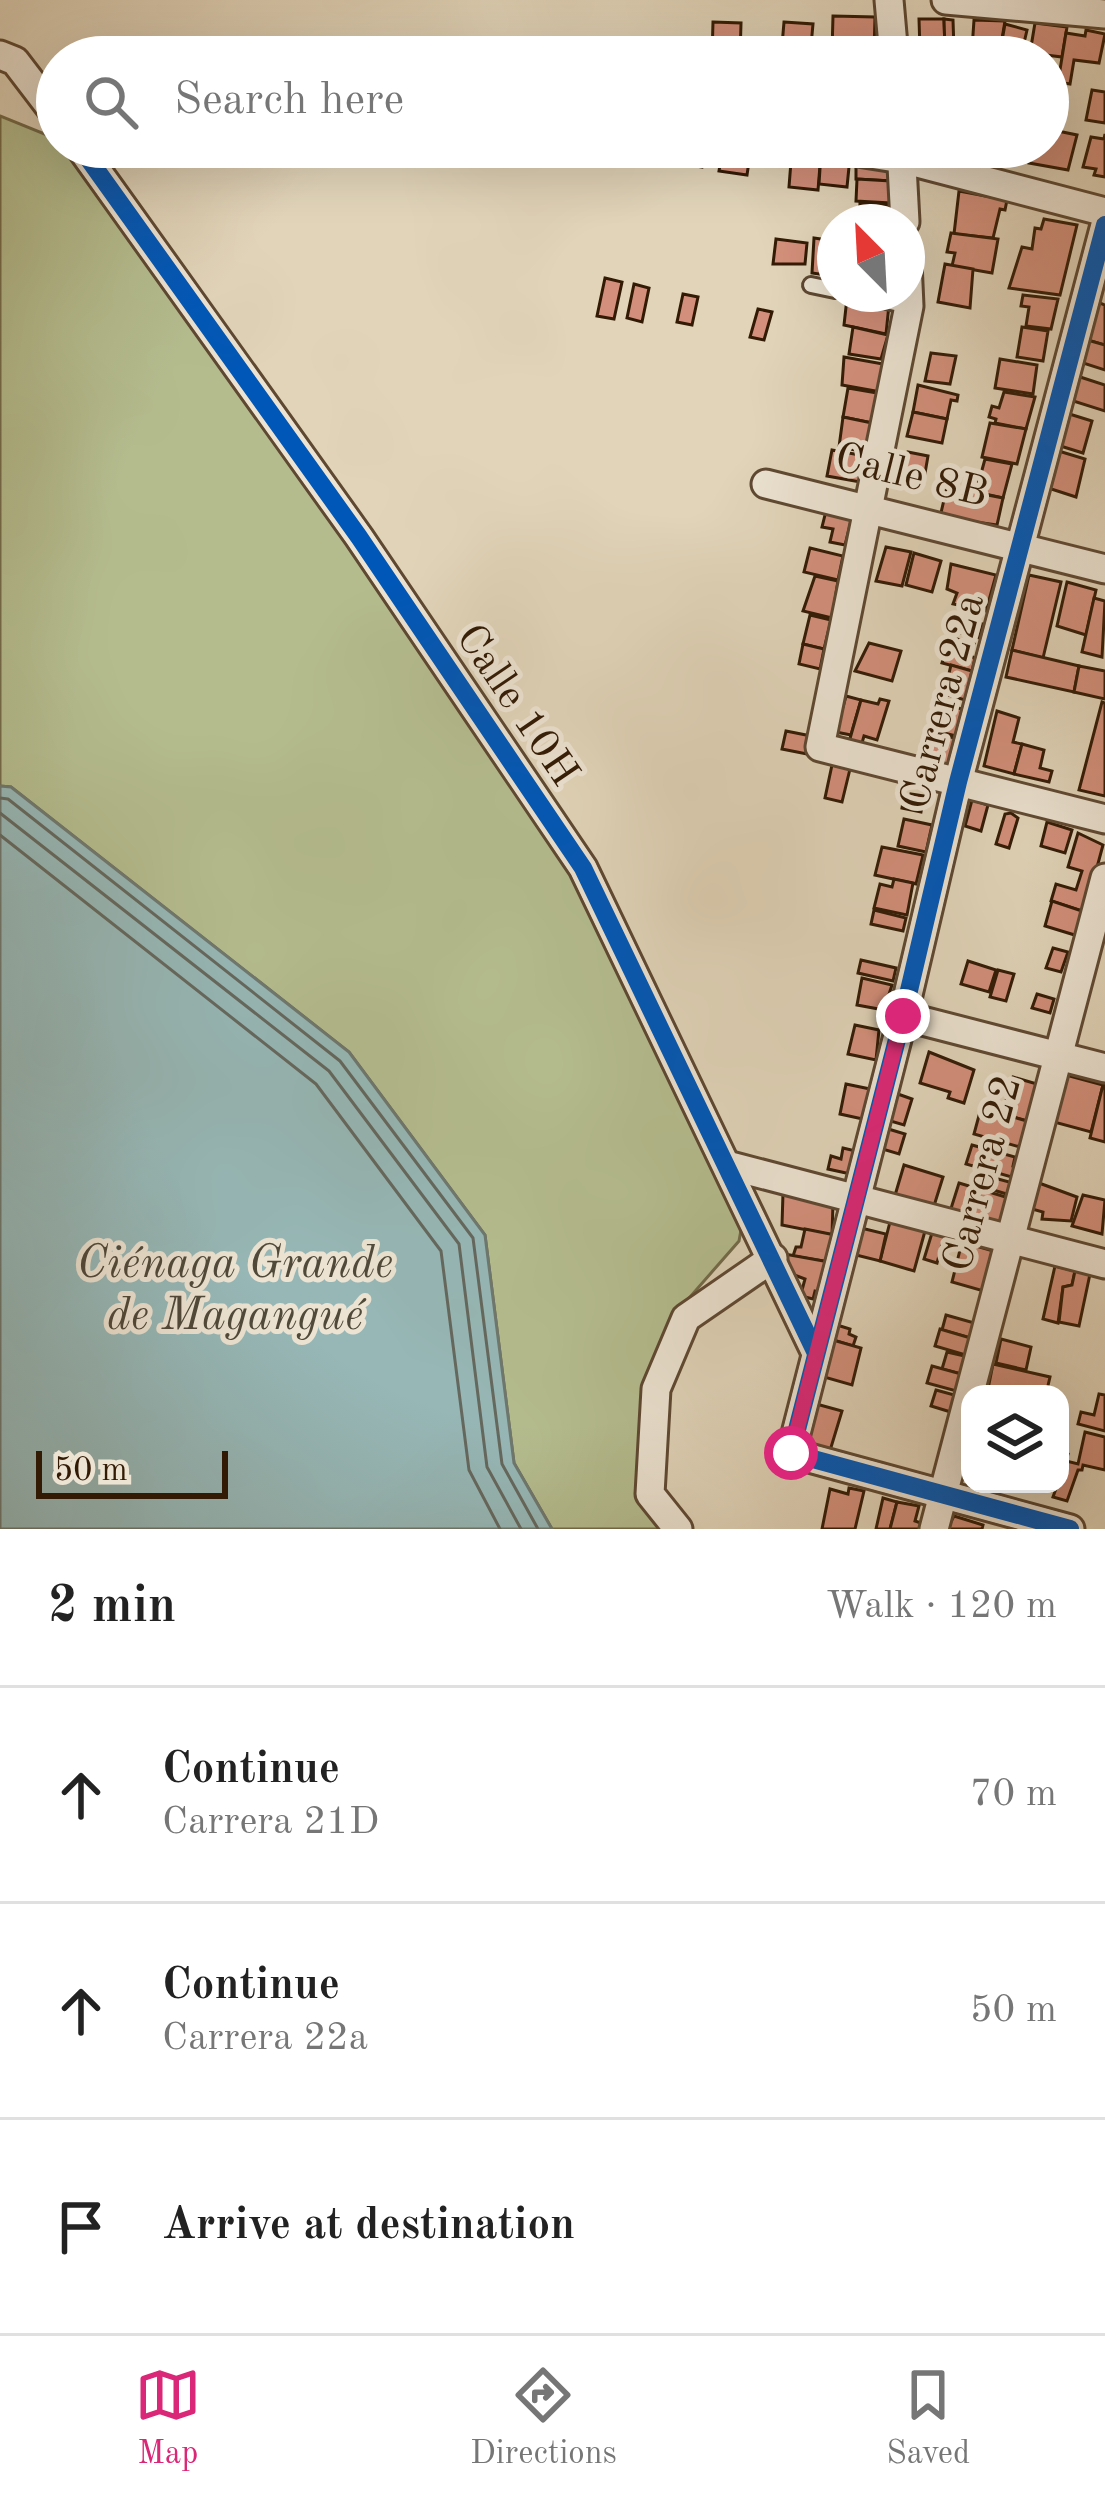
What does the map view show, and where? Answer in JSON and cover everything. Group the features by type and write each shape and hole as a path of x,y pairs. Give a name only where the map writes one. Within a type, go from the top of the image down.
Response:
{"street":[{"path":"889,0 892,36"},
{"path":"946,0 1056,5 1105,14"},
{"path":"0,55 15,61 36,88"},
{"name":"Calle 10H","path":"95,168 358,537 583,868 814,1351"},
{"path":"903,168 904,204"},
{"path":"954,168 1105,212"},
{"name":"Carrera 22a","path":"944,1492 791,1453 958,782 1105,225"},
{"path":"908,312 820,747 1105,819"},
{"name":"Calle 8B","path":"766,484 1105,569"},
{"name":"Carrera 22","path":"934,1529 1105,878"},
{"path":"903,1016 1105,1068"},
{"path":"727,1165 1105,1264"},
{"path":"678,1529 650,1494 656,1388 686,1318 773,1258"},
{"path":"944,1492 1070,1529"}],"lane":[{"path":"812,285 817,286"}],"green space":[{"path":"0,116 36,131 36,168 81,168 349,543 575,871 743,1219 739,1241 683,1305 640,1426 646,1504 664,1529 552,1529 514,1463 485,1235 349,1052 11,787 0,786"}],"water":[{"name":"Ciénaga Grande de Magangué","path":"0,786 11,787 349,1052 485,1235 514,1463 552,1529 0,1529"}],"building":[{"path":"833,16 875,17 874,36 832,36"},
{"path":"919,19 944,19 945,36 920,36"},
{"path":"944,19 953,20 954,36 945,36"},
{"path":"974,20 1005,21 1002,36 973,36"},
{"path":"713,22 741,23 741,36 713,36"},
{"path":"784,22 813,24 812,36 783,36"},
{"path":"1035,23 1067,27 1066,36 1033,36"},
{"path":"1005,24 1027,30 1026,36 1003,36"},
{"path":"1086,30 1105,34 1099,63 1074,60 1069,84 1066,33 1085,36"},
{"path":"1092,90 1105,92 1105,123 1086,120"},
{"path":"1069,133 1077,135 1069,166"},
{"path":"1105,134 1105,177 1083,167 1091,137 1104,139"},
{"path":"720,168 748,168 747,175"},
{"path":"790,168 820,168 818,190 789,187"},
{"path":"820,168 849,168 847,187 819,184"},
{"path":"856,168 892,168 891,181 856,179"},
{"path":"857,179 891,181 891,203 856,201"},
{"path":"959,191 1007,200 993,238 954,234"},
{"path":"1044,219 1077,225 1060,295 1009,288 1022,247 1032,249 1035,228 1041,229"},
{"path":"951,233 998,239 992,273 952,266 955,253 947,252"},
{"path":"814,238 817,274 812,273"},
{"path":"776,239 807,243 805,264 773,264"},
{"path":"945,264 973,269 970,308 938,302"},
{"path":"605,278 622,282 614,319 597,316"},
{"path":"634,284 649,288 642,322 627,318"},
{"path":"683,294 698,297 692,325 677,322"},
{"path":"1023,295 1058,299 1051,329 1026,326 1029,307 1021,306"},
{"path":"1095,301 1105,305 1105,345 1084,339"},
{"path":"758,309 772,312 764,340 750,337"},
{"path":"845,312 888,312 886,334 844,325"},
{"path":"853,327 888,335 881,359 849,354"},
{"path":"1022,327 1048,331 1043,361 1017,357"},
{"path":"1084,339 1105,345 1105,370 1077,361"},
{"path":"931,353 956,356 950,384 925,381"},
{"path":"844,357 883,364 881,392 842,385"},
{"path":"1000,359 1037,365 1033,394 995,388"},
{"path":"1074,375 1105,385 1105,411 1067,399"},
{"path":"918,385 958,395 957,401 951,400 947,419 913,412"},
{"path":"848,388 883,394 877,424 843,417"},
{"path":"1004,392 1035,397 1026,429 995,423 989,417 992,406 999,408"},
{"path":"913,412 947,419 942,443 907,436"},
{"path":"1063,412 1092,421 1083,453 1054,444"},
{"path":"843,417 877,424 872,453 839,447"},
{"path":"990,423 1026,429 1017,464 982,457"},
{"path":"1052,449 1085,459 1076,497 1042,486"},
{"path":"832,450 871,457 866,483 827,476"},
{"path":"908,452 928,456 924,479 904,475"},
{"path":"985,459 1012,464 1003,498 976,492"},
{"path":"947,487 1003,498 997,525 940,517"},
{"path":"826,511 852,517 845,545 830,542 833,529 822,527"},
{"path":"886,547 911,552 902,586 876,581"},
{"path":"810,548 843,556 838,580 804,572"},
{"path":"914,553 941,561 932,592 906,585"},
{"path":"951,564 996,575 986,611 953,604 957,593 947,589"},
{"path":"1029,575 1061,582 1043,658 1012,650"},
{"path":"815,576 838,581 832,618 803,611"},
{"path":"1067,582 1096,590 1086,635 1057,626"},
{"path":"1094,598 1105,601 1102,657 1082,652"},
{"path":"810,615 831,620 824,649 803,644"},
{"path":"957,618 983,624 979,638 954,631"},
{"path":"950,637 974,644 972,671 942,663"},
{"path":"869,643 901,651 892,681 855,671"},
{"path":"803,644 824,649 820,669 799,664"},
{"path":"1012,650 1079,666 1074,692 1006,677"},
{"path":"951,665 972,671 965,700 944,694"},
{"path":"1079,666 1105,671 1105,699 1074,692"},
{"path":"846,696 861,700 851,735 836,732"},
{"path":"880,699 889,701 877,740 864,736 862,743 849,742 861,700 878,704"},
{"path":"1105,703 1105,796 1079,790"},
{"path":"944,704 962,709 956,736 936,731"},
{"path":"997,711 1019,718 1013,742 1022,744 1014,774 984,766"},
{"path":"786,731 811,736 807,754 782,749"},
{"path":"931,733 955,738 947,769 922,763"},
{"path":"1022,744 1044,750 1040,768 1052,771 1049,782 1014,774"},
{"path":"832,765 850,769 842,802 825,798"},
{"path":"911,794 924,796 921,812 902,808 903,802 910,803"},
{"path":"972,800 988,805 981,831 965,826"},
{"path":"1005,814 1018,818 1009,848 996,844"},
{"path":"904,819 932,825 926,852 898,846"},
{"path":"1047,822 1072,830 1065,853 1041,846"},
{"path":"1078,833 1103,845 1085,912 1051,901 1056,884 1076,890 1082,871 1068,867"},
{"path":"882,847 923,855 916,884 875,875"},
{"path":"894,879 913,883 907,915 874,908 880,884 892,887"},
{"path":"1052,901 1085,912 1078,936 1045,926"},
{"path":"874,910 906,918 903,931 871,924"},
{"path":"1053,948 1068,952 1061,972 1046,968"},
{"path":"861,960 896,968 893,981 858,973"},
{"path":"968,961 996,970 989,992 961,984"},
{"path":"998,970 1014,974 1006,1001 990,997"},
{"path":"862,978 892,985 884,1010 857,1005"},
{"path":"1037,994 1054,999 1050,1013 1032,1008"},
{"path":"855,1025 879,1030 876,1060 848,1054"},
{"path":"929,1052 974,1070 964,1103 948,1098 950,1092 920,1083"},
{"path":"1066,1075 1103,1085 1091,1132 1054,1122"},
{"path":"1013,1077 1037,1084 1034,1096 1039,1097 1031,1122 1002,1114"},
{"path":"846,1084 870,1089 867,1120 840,1114"},
{"path":"1105,1086 1105,1142 1090,1138"},
{"path":"895,1093 912,1099 904,1125 887,1120"},
{"path":"981,1108 1027,1121 1020,1147 974,1134"},
{"path":"885,1128 905,1134 899,1154 879,1148"},
{"path":"972,1145 1015,1157 1015,1178 966,1164"},
{"path":"843,1148 860,1152 855,1175 828,1169 831,1156 841,1159"},
{"path":"904,1165 943,1177 933,1209 893,1202"},
{"path":"976,1173 1013,1183 1010,1195 973,1184"},
{"path":"959,1183 1009,1198 998,1233 948,1218"},
{"path":"1039,1183 1077,1197 1071,1221 1042,1219 1043,1212 1032,1209"},
{"path":"783,1193 833,1203 832,1235 782,1225"},
{"path":"1083,1195 1105,1200 1102,1234 1072,1226"},
{"path":"890,1222 925,1231 914,1271 880,1261"},
{"path":"861,1228 886,1234 880,1261 848,1253"},
{"path":"805,1229 835,1235 829,1262 793,1256 796,1247 801,1247"},
{"path":"932,1233 944,1237 937,1263 924,1259"},
{"path":"962,1242 997,1252 987,1292 952,1282"},
{"path":"779,1253 829,1262 823,1293 815,1291 813,1299 801,1294 805,1279 789,1273"},
{"path":"1055,1266 1075,1271 1072,1285 1063,1287 1058,1323 1043,1319"},
{"path":"1075,1271 1090,1274 1079,1326 1059,1322 1063,1287 1072,1285"},
{"path":"946,1315 978,1324 974,1339 942,1330"},
{"path":"837,1325 850,1329 849,1334 856,1337 853,1346 833,1340"},
{"path":"940,1329 974,1339 969,1356 935,1346"},
{"path":"826,1338 861,1348 852,1385 817,1375"},
{"path":"1001,1339 1031,1347 1026,1370 996,1363"},
{"path":"947,1352 969,1357 965,1375 942,1369"},
{"path":"993,1364 1050,1377 1048,1385 989,1385"},
{"path":"932,1366 965,1375 960,1392 927,1383"},
{"path":"936,1390 958,1396 954,1413 931,1406"},
{"path":"1099,1394 1105,1395 1105,1431 1078,1424 1081,1412 1094,1415"},
{"path":"809,1402 842,1411 829,1454 796,1445"},
{"path":"1085,1432 1105,1437 1105,1470 1083,1465 1067,1501 1053,1497 1069,1493 1069,1462 1078,1464"},
{"path":"849,1488 864,1491 855,1529 822,1529 830,1489 848,1494"},
{"path":"883,1498 897,1502 890,1529 876,1529"},
{"path":"897,1502 919,1506 915,1521 921,1523 920,1529 890,1529"},
{"path":"954,1516 983,1525 982,1529 947,1529"}],"cycle path":[{"path":"95,168 359,537 583,868 815,1351"},
{"path":"1070,1529 791,1453 958,782 1105,225"}],"route":[{"path":"791,1453 903,1016"}]}
